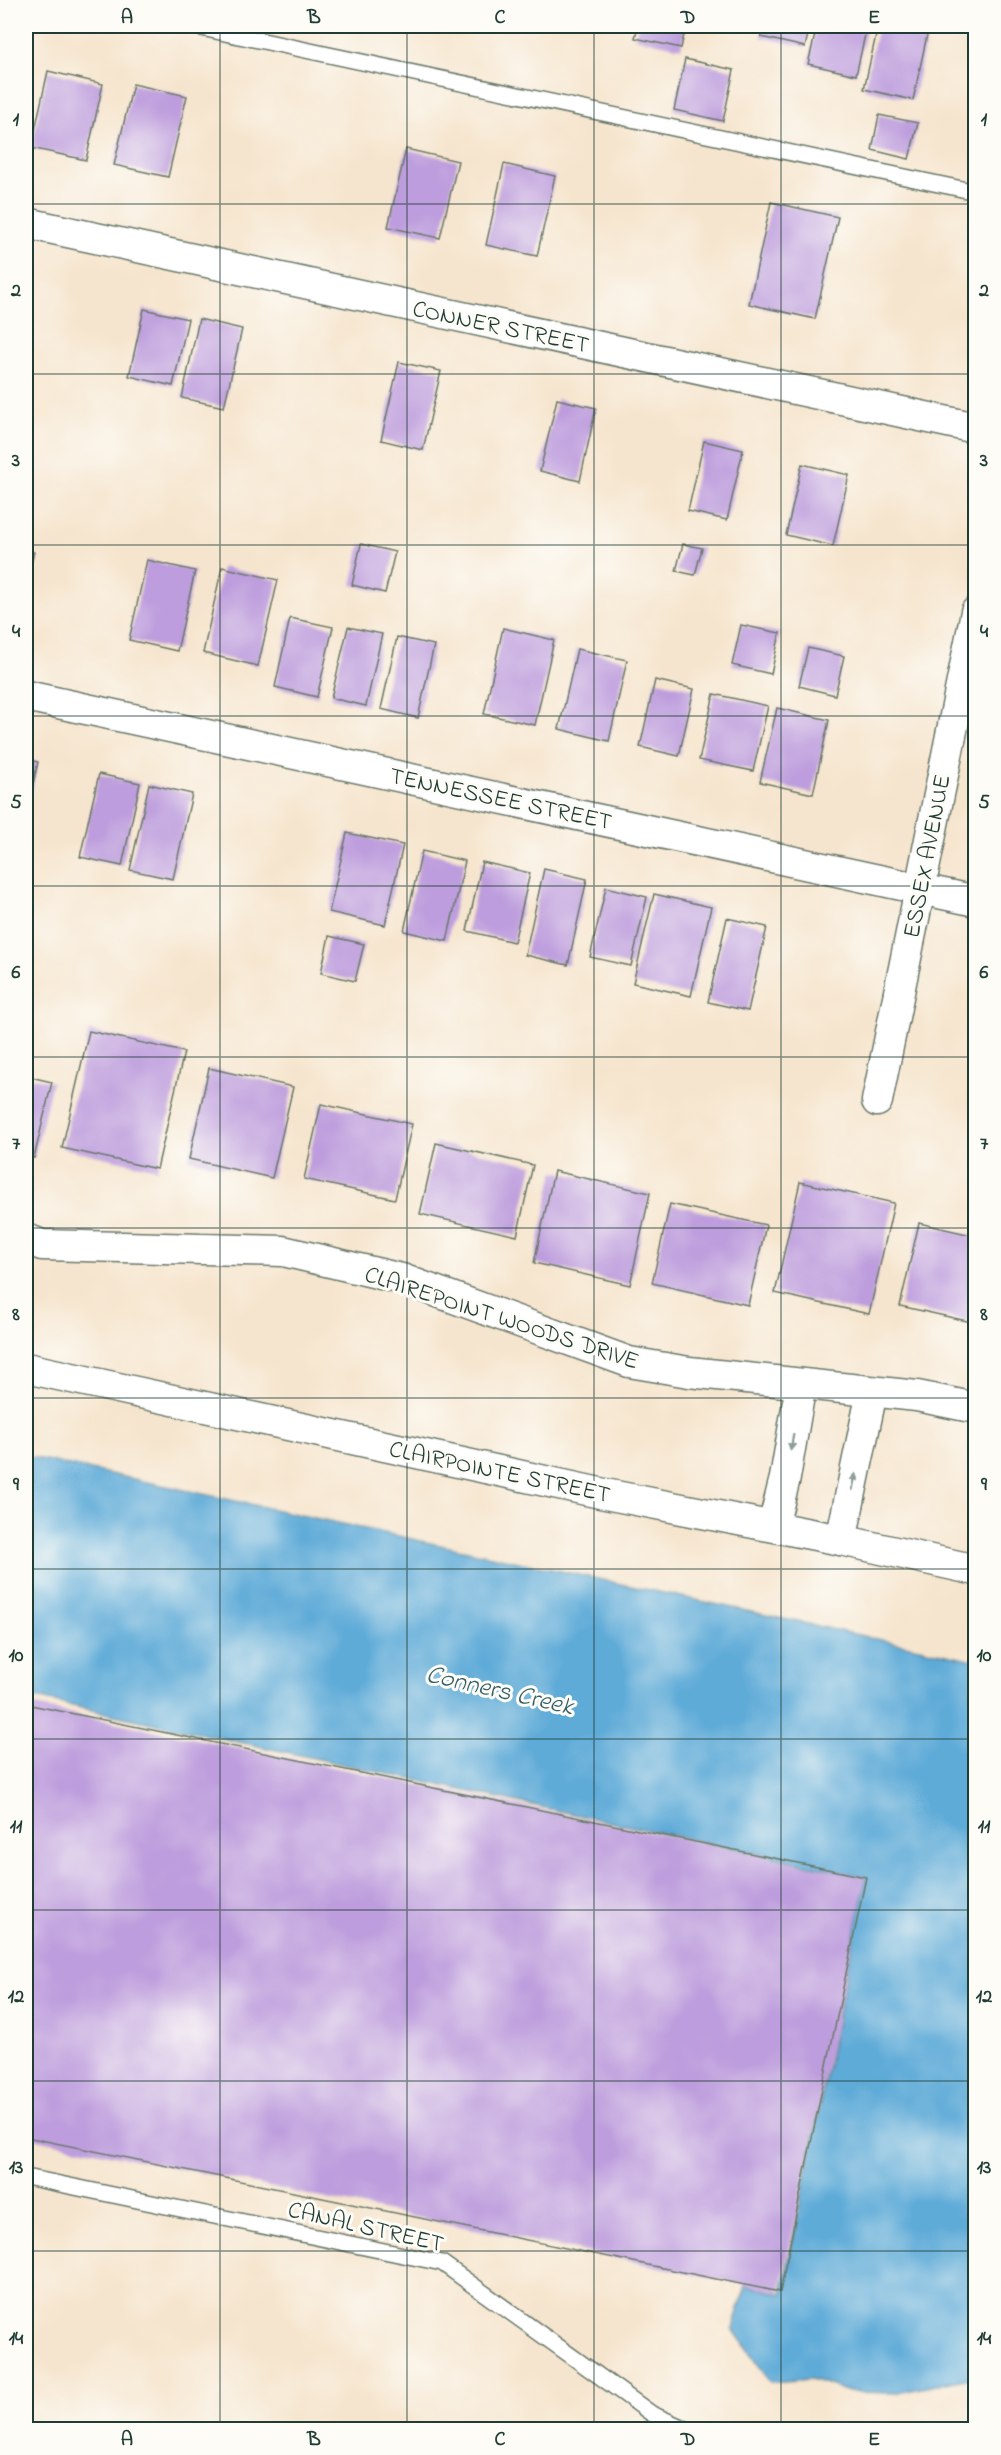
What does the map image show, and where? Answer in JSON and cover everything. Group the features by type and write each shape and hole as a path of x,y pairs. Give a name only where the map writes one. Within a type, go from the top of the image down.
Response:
{"street":[{"name":"CONNER STREET","path":"26,223 975,428"},
{"name":"ESSEX AVENUE","path":"877,1101 975,612"},
{"name":"TENNESSEE STREET","path":"26,696 975,901"},
{"name":"CLAIREPOINT WOODS DRIVE","path":"26,1239 42,1245 283,1251 402,1279 629,1362 690,1372 917,1396 975,1408"},
{"name":"CLAIRPOINTE STREET","path":"26,1368 975,1570"},
{"path":"772,1526 785,1478 801,1384"},
{"path":"841,1540 872,1392"}],"lane":[{"path":"192,26 975,192"},
{"name":"CANAL STREET","path":"26,2177 442,2263 652,2414 688,2430"}],"water":[{"name":"Conners Creek","path":"26,1456 975,1660 975,2377 897,2393 849,2392 811,2379 771,2382 733,2329 746,2285 782,2294 866,1877 26,1696"}],"building":[{"path":"638,26 686,26 681,48 635,38"},
{"path":"763,26 810,26 805,47 761,37"},
{"path":"817,26 867,26 856,75 808,64"},
{"path":"878,26 929,26 913,100 864,89"},
{"path":"685,59 734,70 723,121 674,110"},
{"path":"48,71 103,84 86,160 31,148"},
{"path":"133,84 187,96 168,177 114,165"},
{"path":"879,115 918,123 909,159 872,150"},
{"path":"406,149 458,161 440,238 388,227"},
{"path":"504,164 555,176 537,256 486,245"},
{"path":"771,202 838,217 815,319 749,304"},
{"path":"144,309 188,319 173,386 129,376"},
{"path":"199,319 242,329 224,407 182,398"},
{"path":"399,362 441,371 423,450 381,440"},
{"path":"557,399 596,408 580,481 540,471"},
{"path":"704,441 743,450 727,520 688,511"},
{"path":"802,464 849,475 833,546 786,535"},
{"path":"361,544 395,552 385,593 352,585"},
{"path":"683,544 702,548 695,575 676,571"},
{"path":"26,550 34,552 26,587"},
{"path":"147,560 195,571 177,651 129,640"},
{"path":"222,567 278,580 258,666 203,653"},
{"path":"290,618 333,627 317,697 275,687"},
{"path":"741,625 780,633 771,674 732,665"},
{"path":"348,627 382,634 366,706 331,698"},
{"path":"503,628 554,640 535,725 484,714"},
{"path":"397,637 434,645 418,718 381,709"},
{"path":"808,648 844,656 835,695 799,686"},
{"path":"577,649 627,660 609,741 559,729"},
{"path":"655,680 694,689 679,756 640,747"},
{"path":"714,694 768,706 753,771 699,760"},
{"path":"777,708 829,720 813,794 760,782"},
{"path":"26,759 38,762 26,815"},
{"path":"99,774 140,783 122,866 80,857"},
{"path":"149,784 192,794 173,879 130,870"},
{"path":"347,833 403,845 385,925 329,912"},
{"path":"422,851 465,861 447,941 404,931"},
{"path":"482,862 530,873 514,942 467,931"},
{"path":"544,869 587,879 568,965 525,955"},
{"path":"606,887 647,897 631,966 590,957"},
{"path":"654,894 711,907 691,996 633,983"},
{"path":"727,918 767,927 748,1011 708,1002"},
{"path":"329,936 364,944 355,981 321,973"},
{"path":"89,1031 184,1052 157,1169 62,1148"},
{"path":"209,1068 293,1087 272,1178 189,1159"},
{"path":"26,1076 52,1082 34,1158 26,1156"},
{"path":"321,1104 412,1124 395,1199 304,1179"},
{"path":"436,1143 533,1165 517,1236 420,1214"},
{"path":"554,1171 650,1193 630,1285 534,1263"},
{"path":"800,1182 894,1203 869,1314 775,1293"},
{"path":"670,1204 766,1225 748,1305 652,1283"},
{"path":"919,1223 976,1236 976,1323 900,1306"},
{"path":"26,1704 866,1877 780,2292 26,2137"}]}
